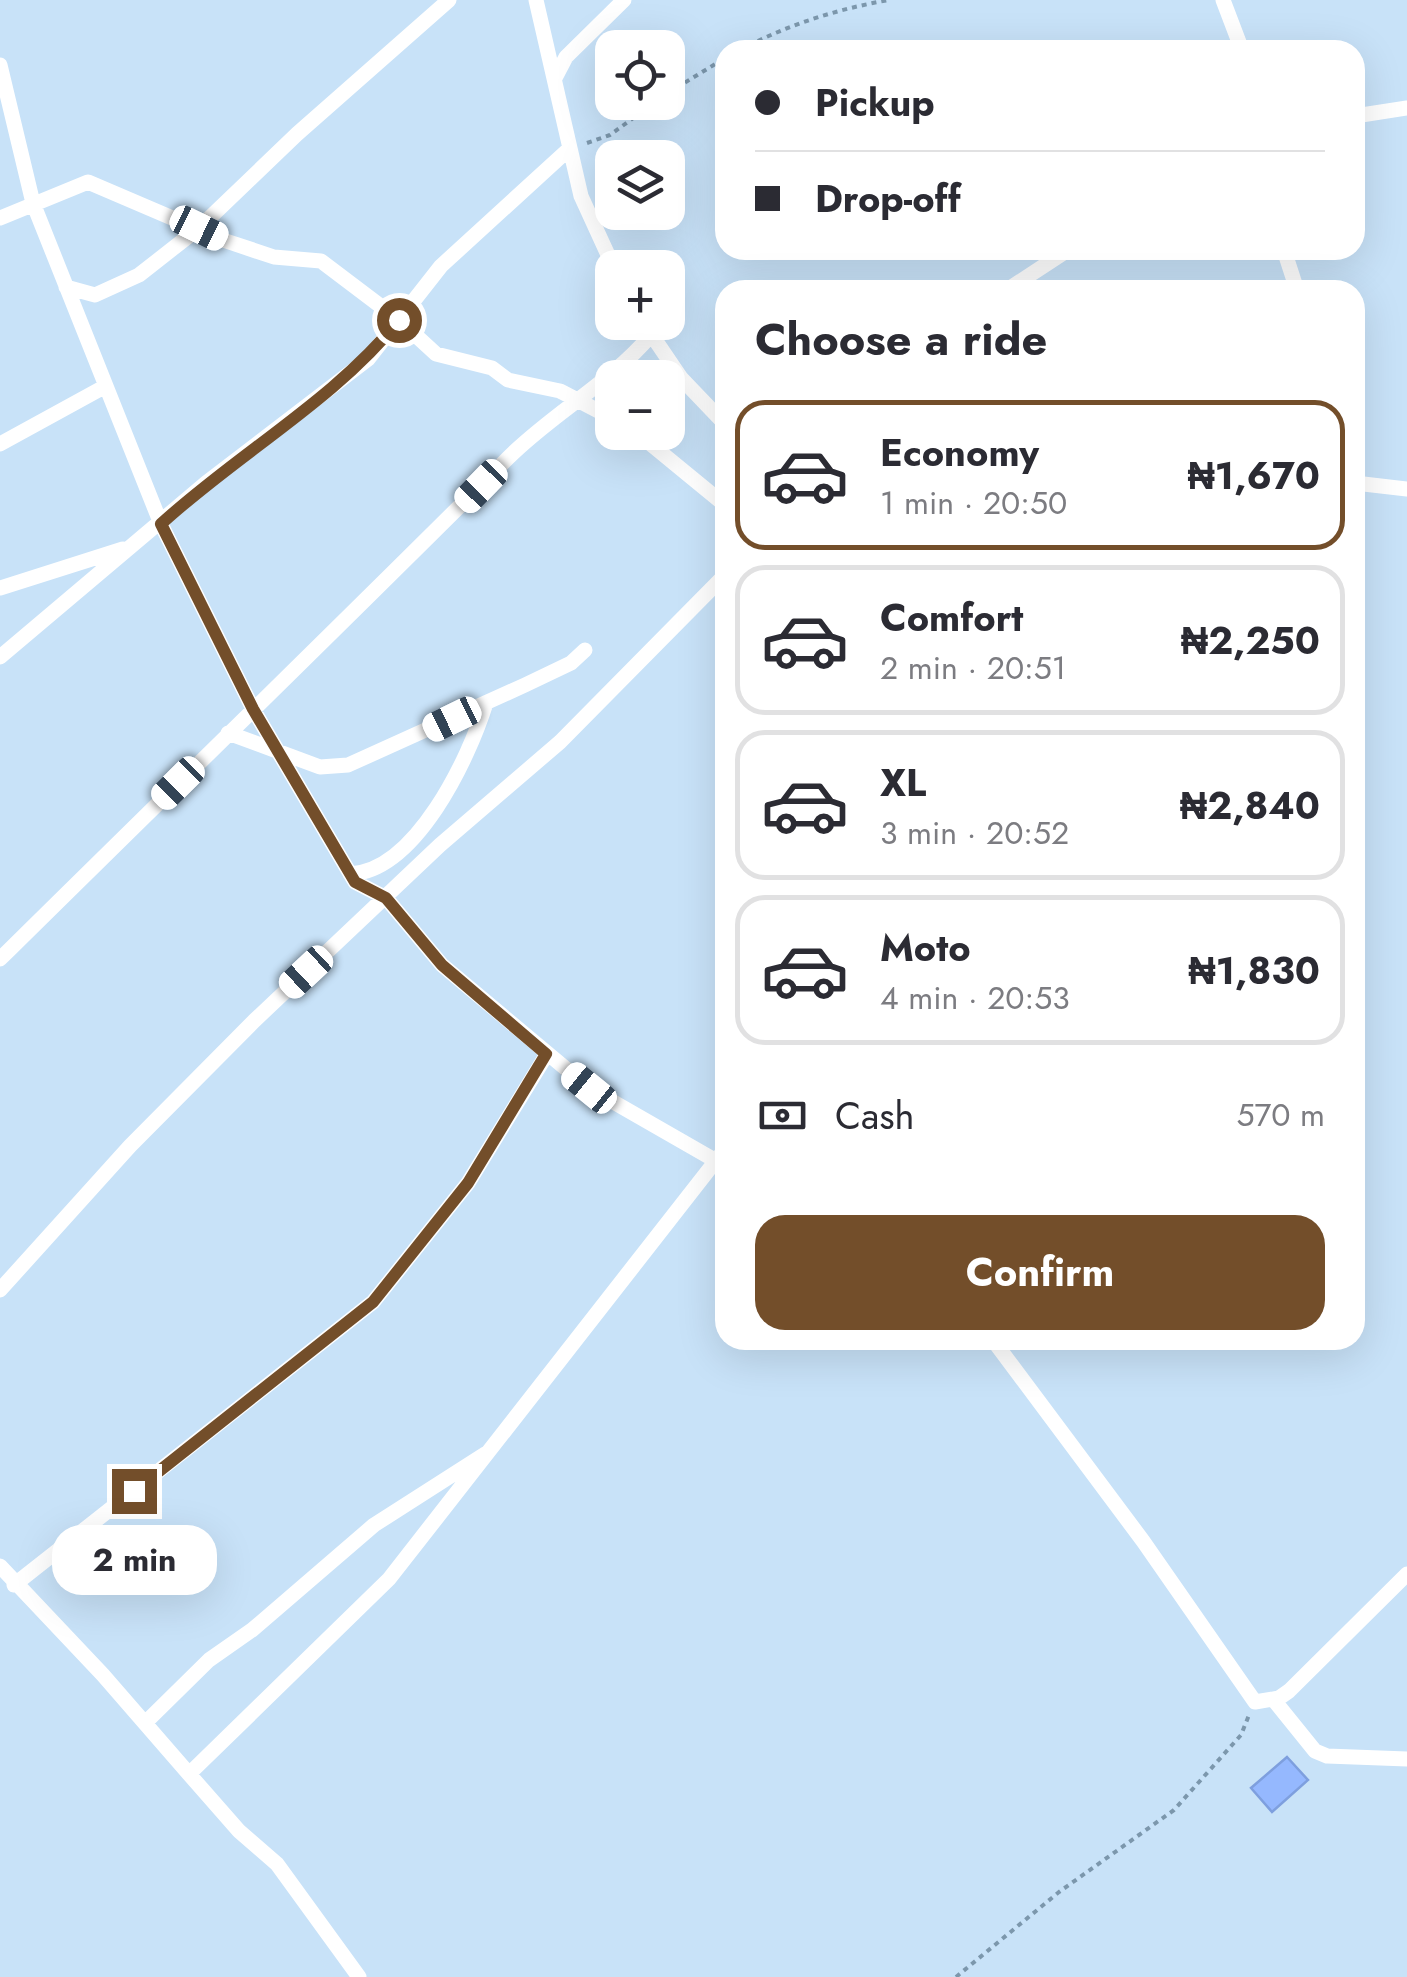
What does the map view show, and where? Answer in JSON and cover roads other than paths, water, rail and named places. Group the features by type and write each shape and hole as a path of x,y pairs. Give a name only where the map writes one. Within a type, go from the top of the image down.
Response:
{"street":[{"path":"66,287 95,295 139,275 199,228 297,134 448,0"},
{"path":"536,0 582,196 606,250"},
{"path":"555,78 566,57 624,0"},
{"path":"1223,0 1238,40"},
{"path":"0,65 34,203 161,524 253,709 355,882 386,898 442,965 589,1088 715,1155"},
{"path":"1365,114 1407,108"},
{"path":"0,656 206,483 368,358 441,266 569,149"},
{"path":"0,218 88,182 274,257 320,261 399,320 436,354 492,368 508,380 560,391 595,409"},
{"path":"1022,280 1052,260"},
{"path":"0,959 410,560 535,432 629,360 640,340"},
{"path":"655,340 681,378 715,414"},
{"path":"0,444 104,387"},
{"path":"658,450 715,497"},
{"path":"1365,484 1407,489"},
{"path":"0,588 136,544"},
{"path":"0,1290 130,1146 254,1021 560,742 715,585"},
{"path":"228,733 320,767 348,765 486,703 570,662 585,650"},
{"path":"350,874 369,874 412,839 458,777 486,703"},
{"path":"14,1585 373,1302 468,1183 546,1054"},
{"path":"189,1774 389,1579 715,1166"},
{"path":"1000,1350 1143,1541 1255,1702 1274,1699 1299,1682 1407,1574"},
{"path":"145,1723 208,1660 252,1630 374,1525 492,1450"},
{"path":"0,1566 14,1585 104,1674 239,1830 277,1864 359,1977"},
{"path":"1274,1699 1314,1750 1327,1756 1407,1759"}]}
